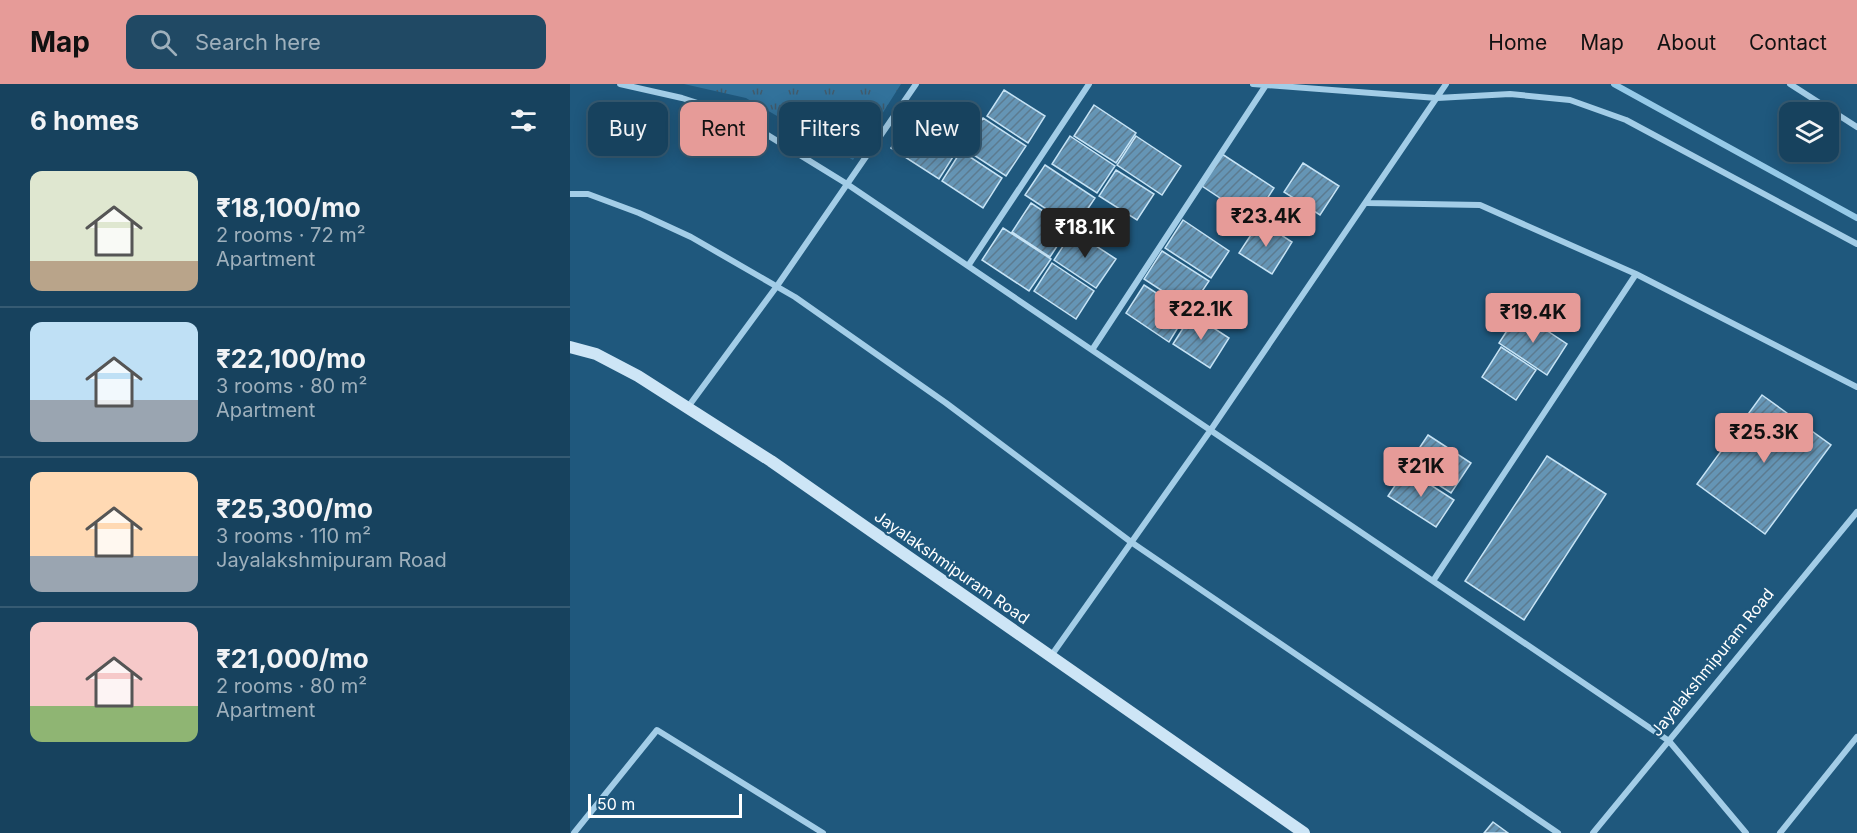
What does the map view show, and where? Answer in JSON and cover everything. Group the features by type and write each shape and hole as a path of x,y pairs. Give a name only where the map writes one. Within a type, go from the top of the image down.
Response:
{"street":[{"path":"620,84 682,98 735,115 847,184 1669,741 1746,833"},
{"path":"687,408 777,286 916,84"},
{"path":"968,266 1089,84"},
{"path":"1253,84 1437,98 1510,94 1570,100 1626,120 1857,244"},
{"path":"1051,656 1210,432 1446,84"},
{"path":"1790,84 1857,127"},
{"path":"1092,350 1266,85"},
{"path":"570,194 588,194 639,213 691,237 777,286 946,403 1131,542 1558,833"},
{"path":"1367,203 1480,205 1636,274 1857,387"},
{"path":"1433,581 1636,274"},
{"name":"Jayalakshmipuram Road","path":"570,347 596,354 628,371 771,461 1304,833"},
{"name":"Jayalakshmipuram Road","path":"1593,833 1857,512"},
{"path":"574,833 657,730 823,833"},
{"path":"1780,833 1857,737"}],"green space":[{"path":"684,84 901,84 881,116 881,102 779,102 779,117 767,110 767,102 753,102 746,98"}],"building":[{"path":"1004,90 1045,116 1028,143 987,116"},
{"path":"1094,105 1136,133 1116,163 1074,136"},
{"path":"983,118 1026,146 1006,176 975,156 980,156 980,122"},
{"path":"1070,136 1115,166 1097,193 1052,164"},
{"path":"1136,136 1181,166 1162,195 1117,165"},
{"path":"1222,154 1274,188 1253,220 1202,186"},
{"path":"903,156 954,156 939,179"},
{"path":"958,156 969,156 1002,178 983,208 942,181"},
{"path":"1303,163 1339,186 1320,215 1284,192"},
{"path":"1045,165 1095,198 1075,228 1025,195"},
{"path":"1116,170 1154,194 1137,220 1099,196"},
{"path":"1031,203 1069,228 1050,257 1012,232"},
{"path":"1183,220 1229,251 1211,278 1165,248"},
{"path":"1260,221 1292,242 1272,274 1239,253"},
{"path":"1003,228 1051,259 1029,291 982,260"},
{"path":"1073,231 1116,259 1096,288 1054,260"},
{"path":"1162,251 1209,281 1190,309 1144,279"},
{"path":"1052,263 1094,291 1076,319 1034,291"},
{"path":"1144,285 1187,313 1169,342 1126,313"},
{"path":"1519,312 1567,344 1547,375 1499,343"},
{"path":"1192,314 1229,338 1210,368 1173,344"},
{"path":"1501,347 1536,370 1516,400 1482,377"},
{"path":"1762,395 1831,445 1765,534 1697,484"},
{"path":"1428,435 1471,463 1451,493 1408,465"},
{"path":"1547,456 1606,494 1524,620 1465,581"},
{"path":"1406,469 1454,500 1436,527 1388,496"},
{"path":"1493,822 1508,833 1484,833"}],"waterway":[{"path":"1614,84 1857,218"}]}
